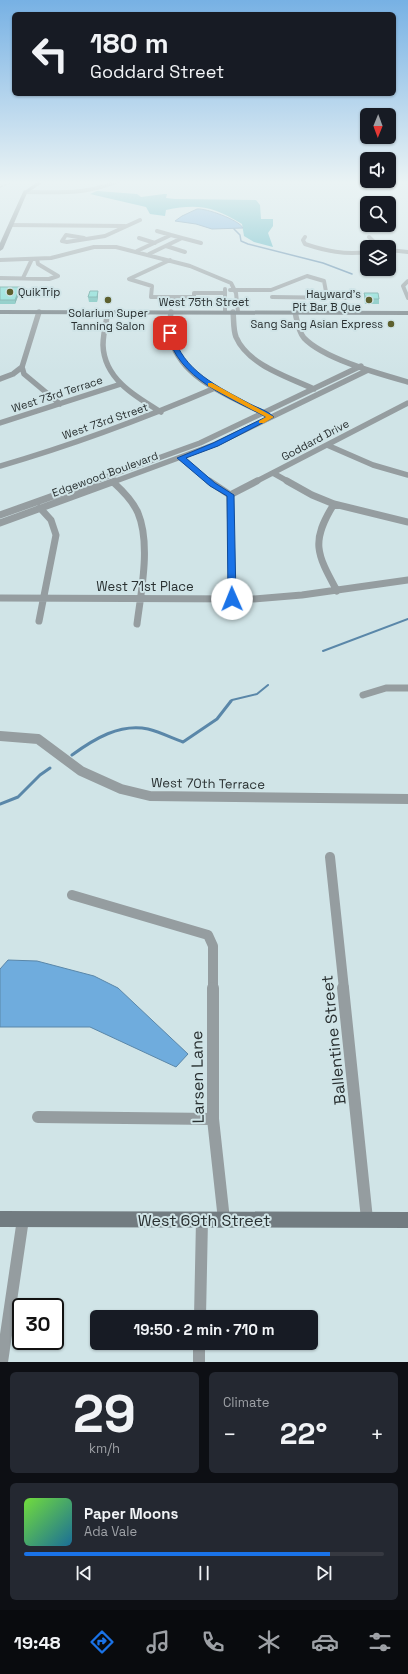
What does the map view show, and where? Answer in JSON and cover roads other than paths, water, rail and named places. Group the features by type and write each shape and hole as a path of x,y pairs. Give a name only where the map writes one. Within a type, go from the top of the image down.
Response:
{"main road":[{"name":"West 75th Street","path":"0,312 408,313"},
{"name":"West 69th Street","path":"0,1219 408,1220"}],"street":[{"path":"137,251 151,245"},
{"path":"160,245 185,252"},
{"path":"149,254 168,245"},
{"path":"307,245 347,254 360,253"},
{"path":"0,260 34,259 61,256 90,248 120,246 206,272 230,283 235,290 236,336 247,352 269,368 314,389"},
{"path":"396,251 408,252"},
{"path":"0,278 49,279 58,276 38,264 34,259"},
{"path":"24,278 34,259"},
{"path":"170,260 129,279 152,286 151,297 194,297 194,293 225,292 235,290 271,290 307,276 324,281 327,297"},
{"path":"225,281 225,312"},
{"path":"407,282 403,286 408,298"},
{"path":"271,290 273,305"},
{"path":"272,297 347,298"},
{"path":"39,312 22,367 24,374 60,404"},
{"path":"108,312 103,349 108,366 121,384 141,400 160,412"},
{"path":"171,312 170,333 173,345 178,354 195,373 215,388 271,417"},
{"path":"295,312 299,331 309,343 368,370 408,382"},
{"name":"Edgewood Boulevard","path":"0,516 186,448 264,413 361,366"},
{"path":"0,379 13,374 22,367"},
{"name":"Edgewood Boulevard","path":"0,523 216,444 368,370"},
{"name":"West 73rd Terrace","path":"0,424 121,384"},
{"name":"West 73rd Street","path":"0,466 35,456 160,412 215,388"},
{"name":"Goddard Drive","path":"230,495 408,403"},
{"path":"327,445 358,460 408,475"},
{"path":"181,458 213,484 230,495 232,599"},
{"path":"273,473 312,495 334,504 408,522"},
{"path":"113,482 131,501 142,523 144,539 137,624"},
{"path":"334,504 320,529 318,548 319,556 337,590"},
{"path":"39,621 45,598 56,535 51,520 40,508"},
{"name":"West 71st Place","path":"0,598 232,599 285,597 408,580"},
{"path":"363,695 386,688 408,688"},
{"name":"West 70th Terrace","path":"0,736 38,739 81,772 121,789 150,796 408,799"},
{"name":"Ballentine Street","path":"330,857 367,1219"},
{"name":"Larsen Lane","path":"72,895 208,935 213,946 213,1119 224,1220"},
{"path":"38,1116 213,1119"},
{"path":"2,1362 22,1220"},
{"path":"200,1310 202,1220"},
{"path":"199,1350 199,1362"}],"waterway":[{"path":"250,245 323,263 352,274"},
{"path":"323,651 408,619"},
{"path":"231,701 257,694 268,685"},
{"path":"72,755 98,738 117,730 127,728 148,729 183,742 217,719 231,701"},
{"path":"0,804 18,797 40,775 50,768"}],"place":[{"name":"QuikTrip","path":"10,292"},
{"name":"Solarium Super Tanning Salon","path":"108,300"},
{"name":"Hayward's Pit Bar B Que","path":"369,300"},
{"name":"Sang Sang Asian Express","path":"391,324"}]}
